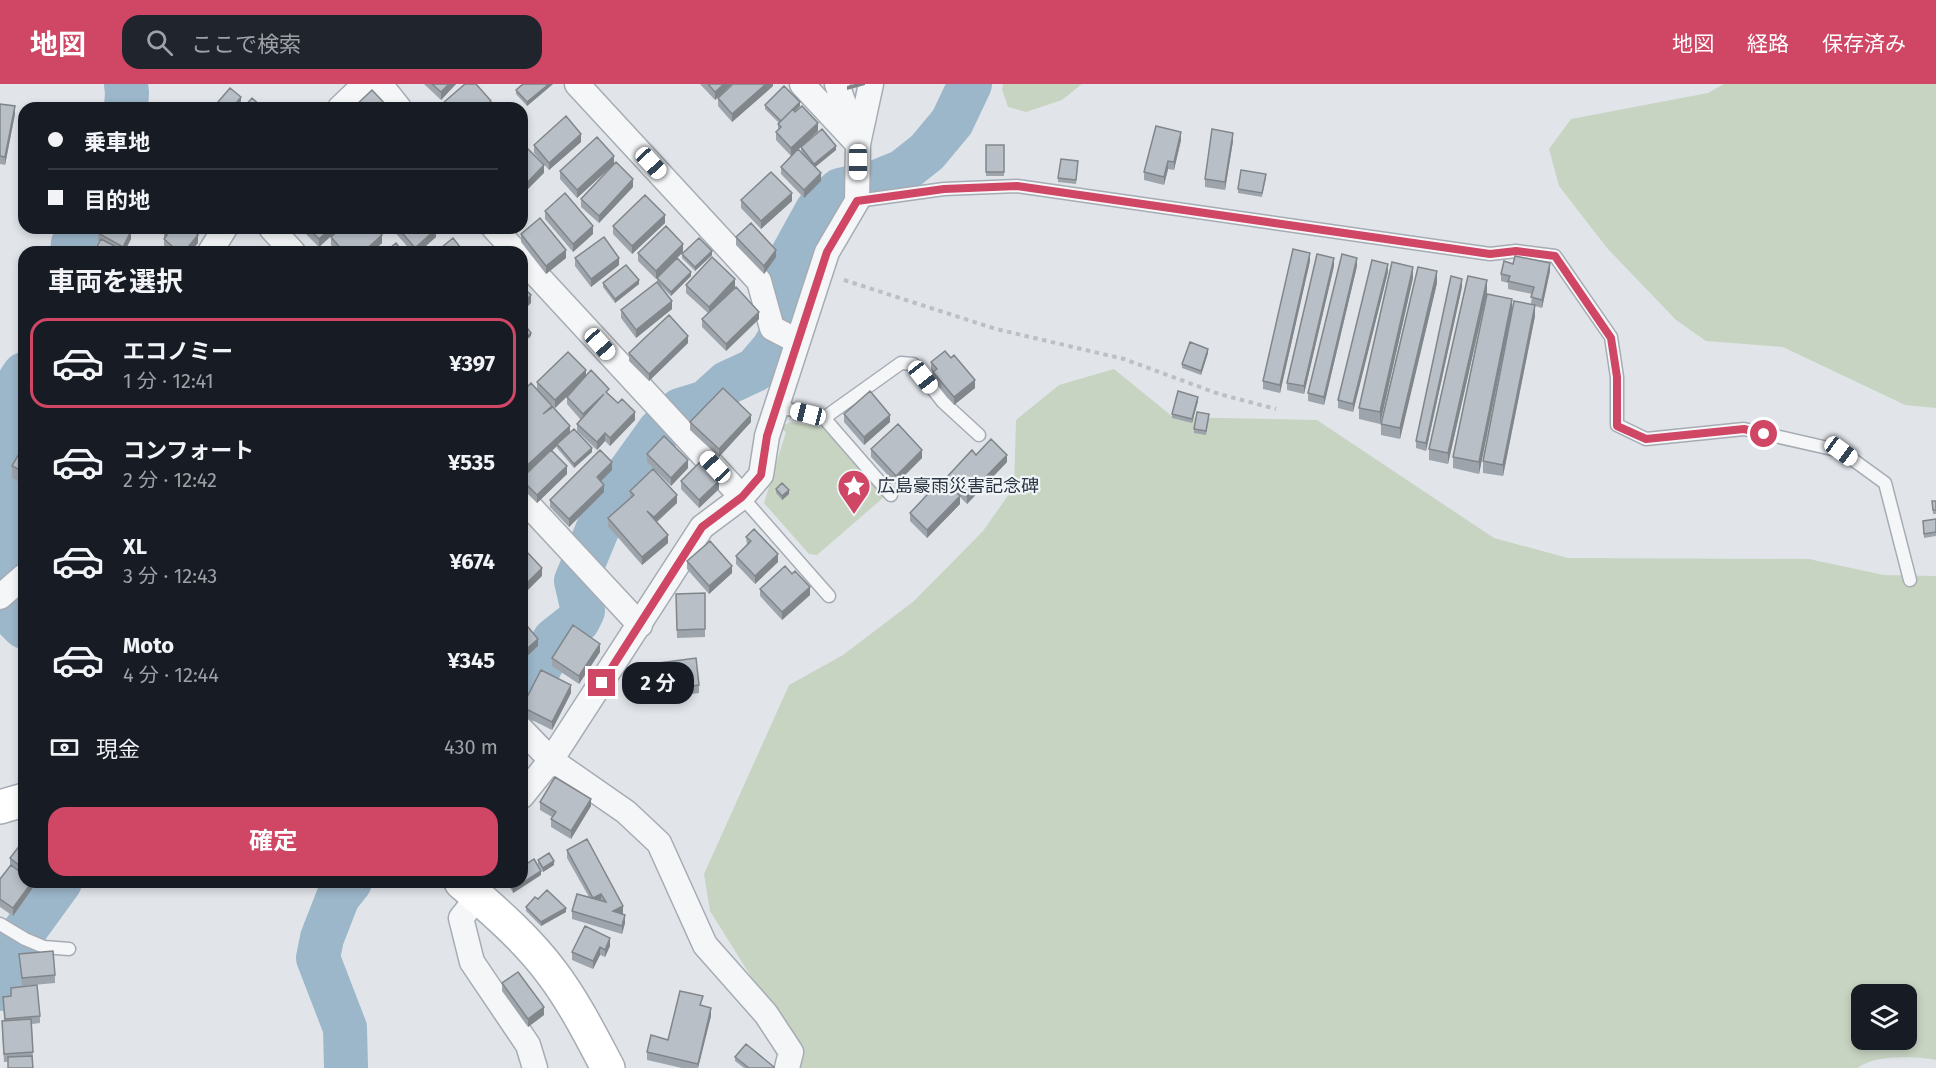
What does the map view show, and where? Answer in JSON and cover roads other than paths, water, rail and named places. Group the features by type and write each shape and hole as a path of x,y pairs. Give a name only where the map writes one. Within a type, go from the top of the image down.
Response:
{"street":[{"path":"346,102 365,84"},
{"path":"380,84 394,102"},
{"path":"577,84 759,281 772,328 787,336"},
{"path":"802,84 858,144"},
{"path":"837,84 858,144"},
{"path":"528,789 551,760 702,527 742,497 761,475 767,436 776,406 787,336 820,273 827,252 857,191 858,144 871,84"},
{"path":"276,234 288,246"},
{"path":"500,234 510,246"},
{"path":"528,266 742,497"},
{"path":"528,504 640,625"},
{"path":"528,736 551,760 627,813 658,843 705,945 766,1014 791,1052 787,1068"},
{"path":"536,1068 528,1046 472,962 461,918 470,889 504,920 552,972 589,1031 608,1068"}],"lane":[{"path":"857,191 1017,186 1490,254 1516,251 1555,256 1611,338 1617,377 1617,426 1646,439 1744,429 1841,451 1885,483 1910,580"},
{"path":"824,418 901,363 913,364 943,402 979,435"},
{"path":"776,406 824,418 891,495"},
{"path":"742,497 829,596"},
{"path":"5,927 44,947 69,949"}],"waterway":[{"path":"126,84 126,102"},
{"path":"528,690 554,640 578,621 583,611 576,581 610,499 659,431 680,410 706,402 727,383 755,370 773,349 788,323 782,280 784,270 817,210 840,190 876,182 903,171 927,152 952,122 970,84"},
{"path":"73,246 78,234"},
{"path":"18,389 4,454 3,475 18,524"},
{"path":"18,530 4,577 15,618 18,621"},
{"path":"0,989 9,974 17,941 56,888"},
{"path":"345,888 338,897 322,938 318,958 345,1028 346,1068"}],"place":[{"name":"広島豪雨災害記念碑","path":"854,515"}]}
